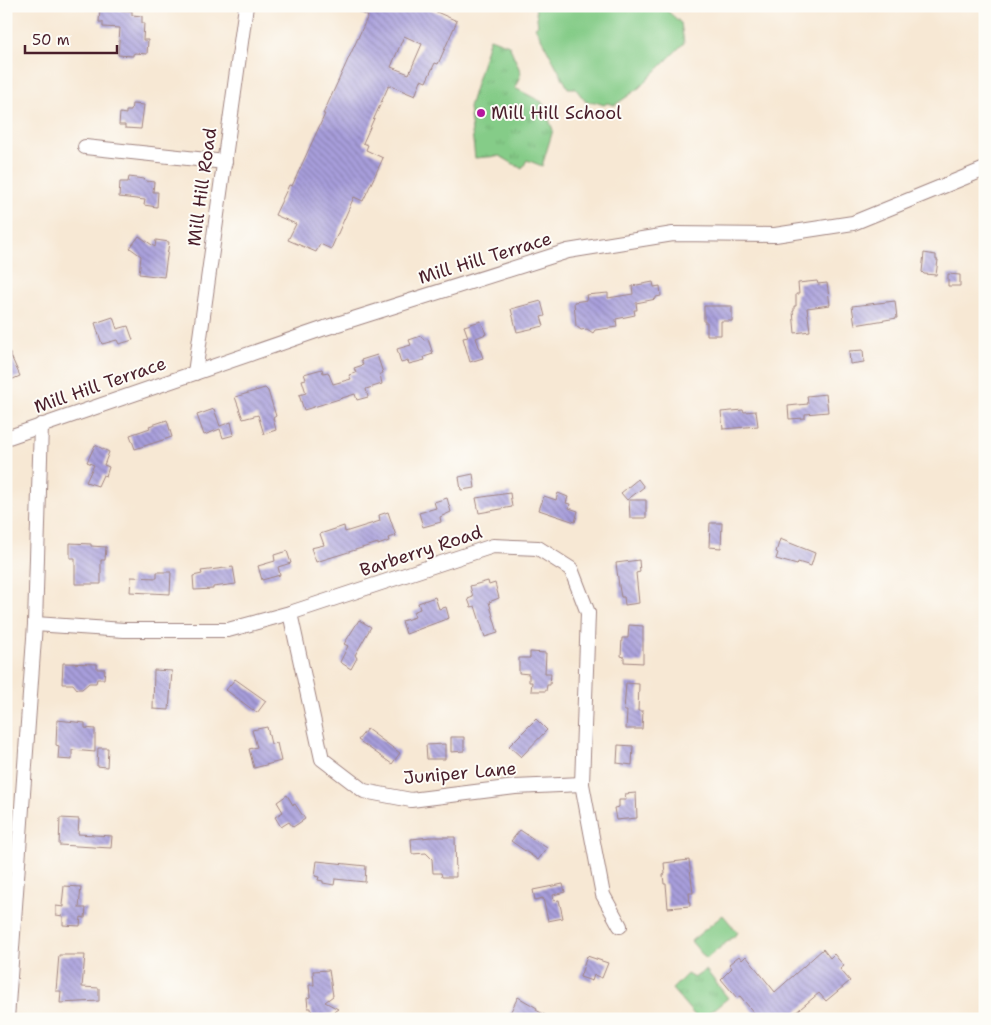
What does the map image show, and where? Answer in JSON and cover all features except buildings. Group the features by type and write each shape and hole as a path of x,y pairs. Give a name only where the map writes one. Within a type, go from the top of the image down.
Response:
{"street":[{"name":"Mill Hill Road","path":"194,373 246,6"},
{"path":"85,147 225,162"},
{"name":"Mill Hill Terrace","path":"6,438 325,328 568,251 674,234 775,235 853,223 985,168"},
{"path":"7,1019 35,624 41,425"},
{"name":"Barberry Road","path":"35,624 124,630 228,630 290,613 493,546 538,548 571,569 588,613 582,784 602,894 620,926"},
{"name":"Juniper Lane","path":"290,613 322,759 364,792 410,800 514,787 582,784"}],"green space":[{"path":"535,6 662,6 681,23 684,43 638,89 615,105 586,102 575,88 568,88 535,27 538,25"},
{"path":"490,38 509,45 521,73 515,88 542,102 553,130 542,166 527,160 522,169 500,156 475,158 469,107"},
{"path":"723,915 738,933 706,959 691,941"},
{"path":"706,970 728,998 702,1019 698,1019 672,989 687,974 694,978"}],"place":[{"name":"Mill Hill School","path":"481,113"}]}
